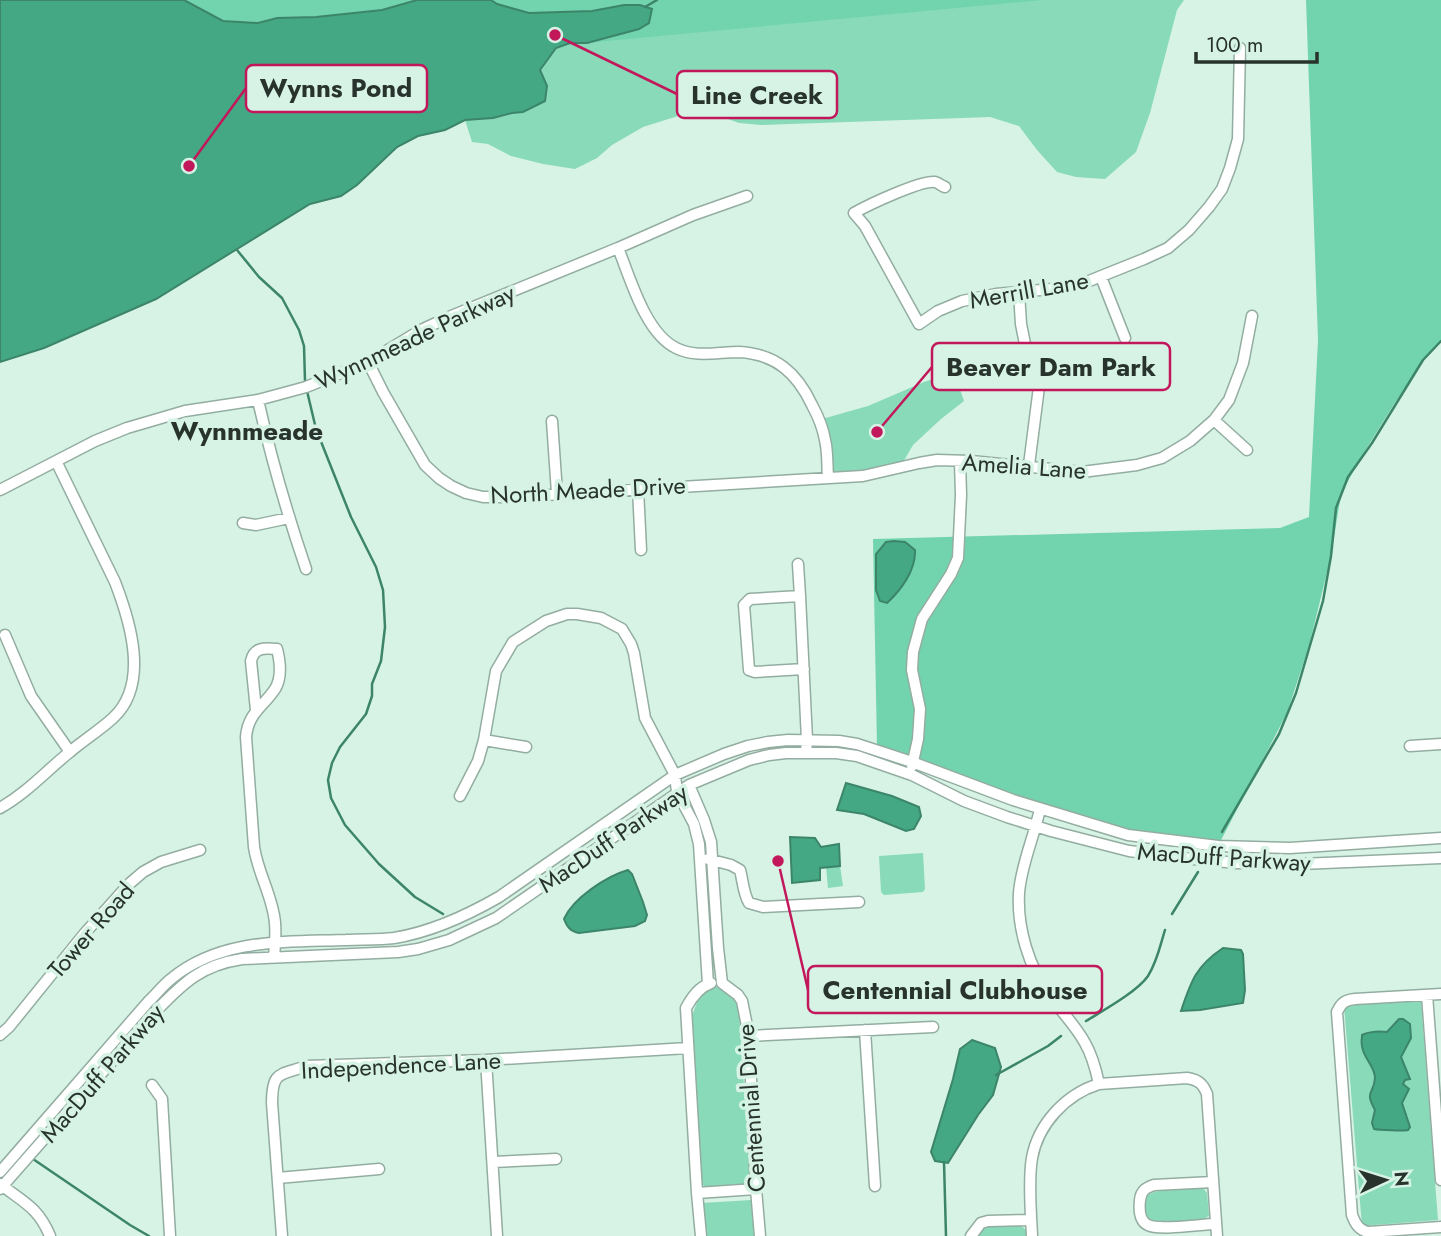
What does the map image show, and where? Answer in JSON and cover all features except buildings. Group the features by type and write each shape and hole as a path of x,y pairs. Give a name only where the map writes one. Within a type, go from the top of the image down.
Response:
{"street":[{"name":"Merrill Lane","path":"945,187 935,182 924,184 872,203 854,213 865,226 919,324 938,311 962,301 996,294 1074,287 1168,248 1189,230 1222,189 1230,168 1238,139 1240,48"},
{"name":"Wynnmeade Parkway","path":"0,490 95,441 127,428 185,411 258,400 306,387 368,362 421,330 449,317 693,215 747,196"},
{"path":"618,248 643,310 663,339 676,348 701,354 740,352 766,358 787,369 802,384 825,437 828,477"},
{"path":"1101,277 1125,338"},
{"path":"1019,293 1025,344 1039,387 1029,465"},
{"name":"Amelia Lane","path":"877,473 937,460 1029,465 1082,472 1137,465 1162,458 1190,441 1214,420 1228,400 1243,363 1252,316"},
{"name":"North Meade Drive","path":"368,362 425,465 450,486 483,497 877,473"},
{"path":"258,400 272,461 306,569"},
{"path":"1214,420 1247,450"},
{"path":"552,421 557,494"},
{"path":"0,808 114,718 130,690 134,666 128,619 115,582 56,461"},
{"path":"912,775 920,709 912,670 913,653 922,619 947,581 958,558 960,461"},
{"path":"638,489 641,550"},
{"path":"243,523 256,525 289,518"},
{"path":"798,564 806,754"},
{"path":"800,596 750,599 744,605 749,670 755,672 804,669"},
{"path":"460,796 478,761 496,671 513,642 534,627 567,614 601,618 622,629 634,653 645,718 675,775 677,792 694,824 706,859 722,983 708,984 696,992 686,1008 701,1236"},
{"path":"5,635 31,696 70,752"},
{"path":"256,710 251,661 253,655 255,651 263,648 277,649 280,676 276,688 256,710 247,726 246,737 256,864 275,922 274,957"},
{"path":"484,740 526,747"},
{"name":"MacDuff Parkway","path":"0,1172 170,979 204,958 245,945 391,938 443,926 499,897 675,775 748,746 807,740 857,744 1040,809 1128,835 1217,846 1290,848 1441,838"},
{"path":"1410,746 1441,744"},
{"name":"MacDuff Parkway","path":"1,1186 178,987 194,975 228,961 398,952 449,940 496,918 689,785 749,760 769,755 836,753 857,756 912,775 964,801 1007,817 1129,851 1224,862 1301,864 1441,858"},
{"path":"675,775 689,785 711,842 706,859 708,984"},
{"path":"1040,809 1019,893 1025,941 1031,964 1046,992 1086,1043 1099,1084"},
{"name":"Tower Road","path":"0,1035 129,884 161,862 200,850"},
{"path":"706,859 740,870 744,895 749,903 763,907 859,902"},
{"name":"Centennial Drive","path":"722,983 742,1001 749,1036 760,1236"},
{"path":"1441,994 1346,1000 1337,1012 1354,1222 1364,1232 1441,1227"},
{"path":"1427,995 1441,1180"},
{"path":"749,1036 933,1027"},
{"path":"865,1030 875,1186"},
{"name":"Independence Lane","path":"282,1236 272,1103 272,1088 281,1073 306,1066 486,1060 688,1048"},
{"path":"486,1060 497,1236"},
{"path":"1032,1236 1032,1156 1051,1116 1071,1098 1099,1084 1187,1078 1196,1079 1203,1084 1207,1094 1217,1236"},
{"path":"152,1085 162,1098 170,1236"},
{"path":"493,1161 556,1159"},
{"path":"278,1178 379,1170"},
{"path":"1213,1182 1154,1185 1145,1188 1140,1195 1139,1208 1141,1219 1158,1228 1216,1223"},
{"path":"1,1186 36,1212 50,1236"},
{"path":"697,1193 756,1189"},
{"path":"971,1236 981,1223 988,1221 1031,1220"}],"shaded area":[{"path":"0,0 1042,0 0,98"},
{"path":"0,0 184,0 223,21 258,23 277,18 382,10 417,0 491,0 529,13 592,11 624,5 640,5 652,9 649,23 639,29 556,48 540,70 547,86 545,101 523,112 465,120 445,130 418,136 397,147 357,185 341,196 310,204 156,299 44,348 0,362"},
{"path":"491,0 1184,0 1177,10 1150,113 1136,152 1105,179 1076,177 1057,172 1019,126 990,117 761,125 739,123 706,111 643,127 612,145 597,158 575,169 511,156 488,144 472,142 465,120 523,112 545,100 540,70 555,48 570,43"},
{"path":"1306,0 1441,0 1441,341 1427,355 1394,404 1341,494 1331,556 1309,646 1287,713 1218,846 1128,835 1040,809 877,747 873,539 1280,528 1309,517 1318,340"},
{"path":"954,372 964,401 913,445 902,464 879,471 834,471 831,444 822,419 868,406"},
{"path":"886,542 905,542 915,550 915,557 907,579 887,603 880,601 876,590 876,554"},
{"path":"846,783 919,807 921,816 914,829 906,831 864,814 837,810"},
{"path":"790,837 815,838 821,847 839,844 840,866 820,868 820,880 792,883"},
{"path":"923,853 923,892 884,895 881,892 879,856"},
{"path":"840,866 843,886 828,888 826,867"},
{"path":"628,870 643,902 647,915 645,921 635,926 579,933 569,928 564,919 575,903 610,877"},
{"path":"1223,948 1241,950 1243,954 1243,1003 1181,1011 1200,968"},
{"path":"713,986 730,993 739,1009 750,1179 748,1184 705,1187 702,1184 692,1016 700,994"},
{"path":"1421,1000 1438,1220 1362,1226 1344,1006"},
{"path":"1399,1019 1410,1024 1411,1038 1401,1057 1410,1079 1403,1084 1409,1089 1402,1103 1410,1127 1408,1130 1374,1129 1372,1123 1375,1110 1370,1096 1375,1078 1363,1050 1362,1035 1387,1032"},
{"path":"972,1040 995,1048 1001,1067 993,1095 948,1163 935,1161 931,1152 960,1049"},
{"path":"1203,1188 1207,1193 1209,1216 1202,1220 1156,1223 1145,1215 1145,1201 1151,1193"},
{"path":"751,1200 754,1236 705,1236 702,1203"},
{"path":"1020,1225 1028,1236 975,1236 984,1227"}],"waterway":[{"path":"645,7 657,0"},
{"path":"237,250 259,277 282,298 299,330 304,346 305,381"},
{"path":"1222,832 1279,734 1296,693 1323,601 1336,508 1348,477 1423,360 1441,341"},
{"path":"307,391 316,429 351,517 376,567 383,590 385,627 381,661 372,684 372,696 366,714 340,747 332,763 328,780 331,798 345,825 379,864 415,897 443,914"},
{"path":"1172,914 1198,872"},
{"path":"1086,1021 1119,1001 1143,982 1154,965 1165,930"},
{"path":"996,1075 1061,1036"},
{"path":"33,1159 149,1236"},
{"path":"944,1162 946,1236"}],"place":[{"name":"Line Creek","path":"555,35"},
{"name":"Wynns Pond","path":"189,166"},
{"name":"Beaver Dam Park","path":"877,432"},
{"name":"Centennial Clubhouse","path":"778,861"}],"district":[{"name":"Wynnmeade","path":"247,431"}]}
